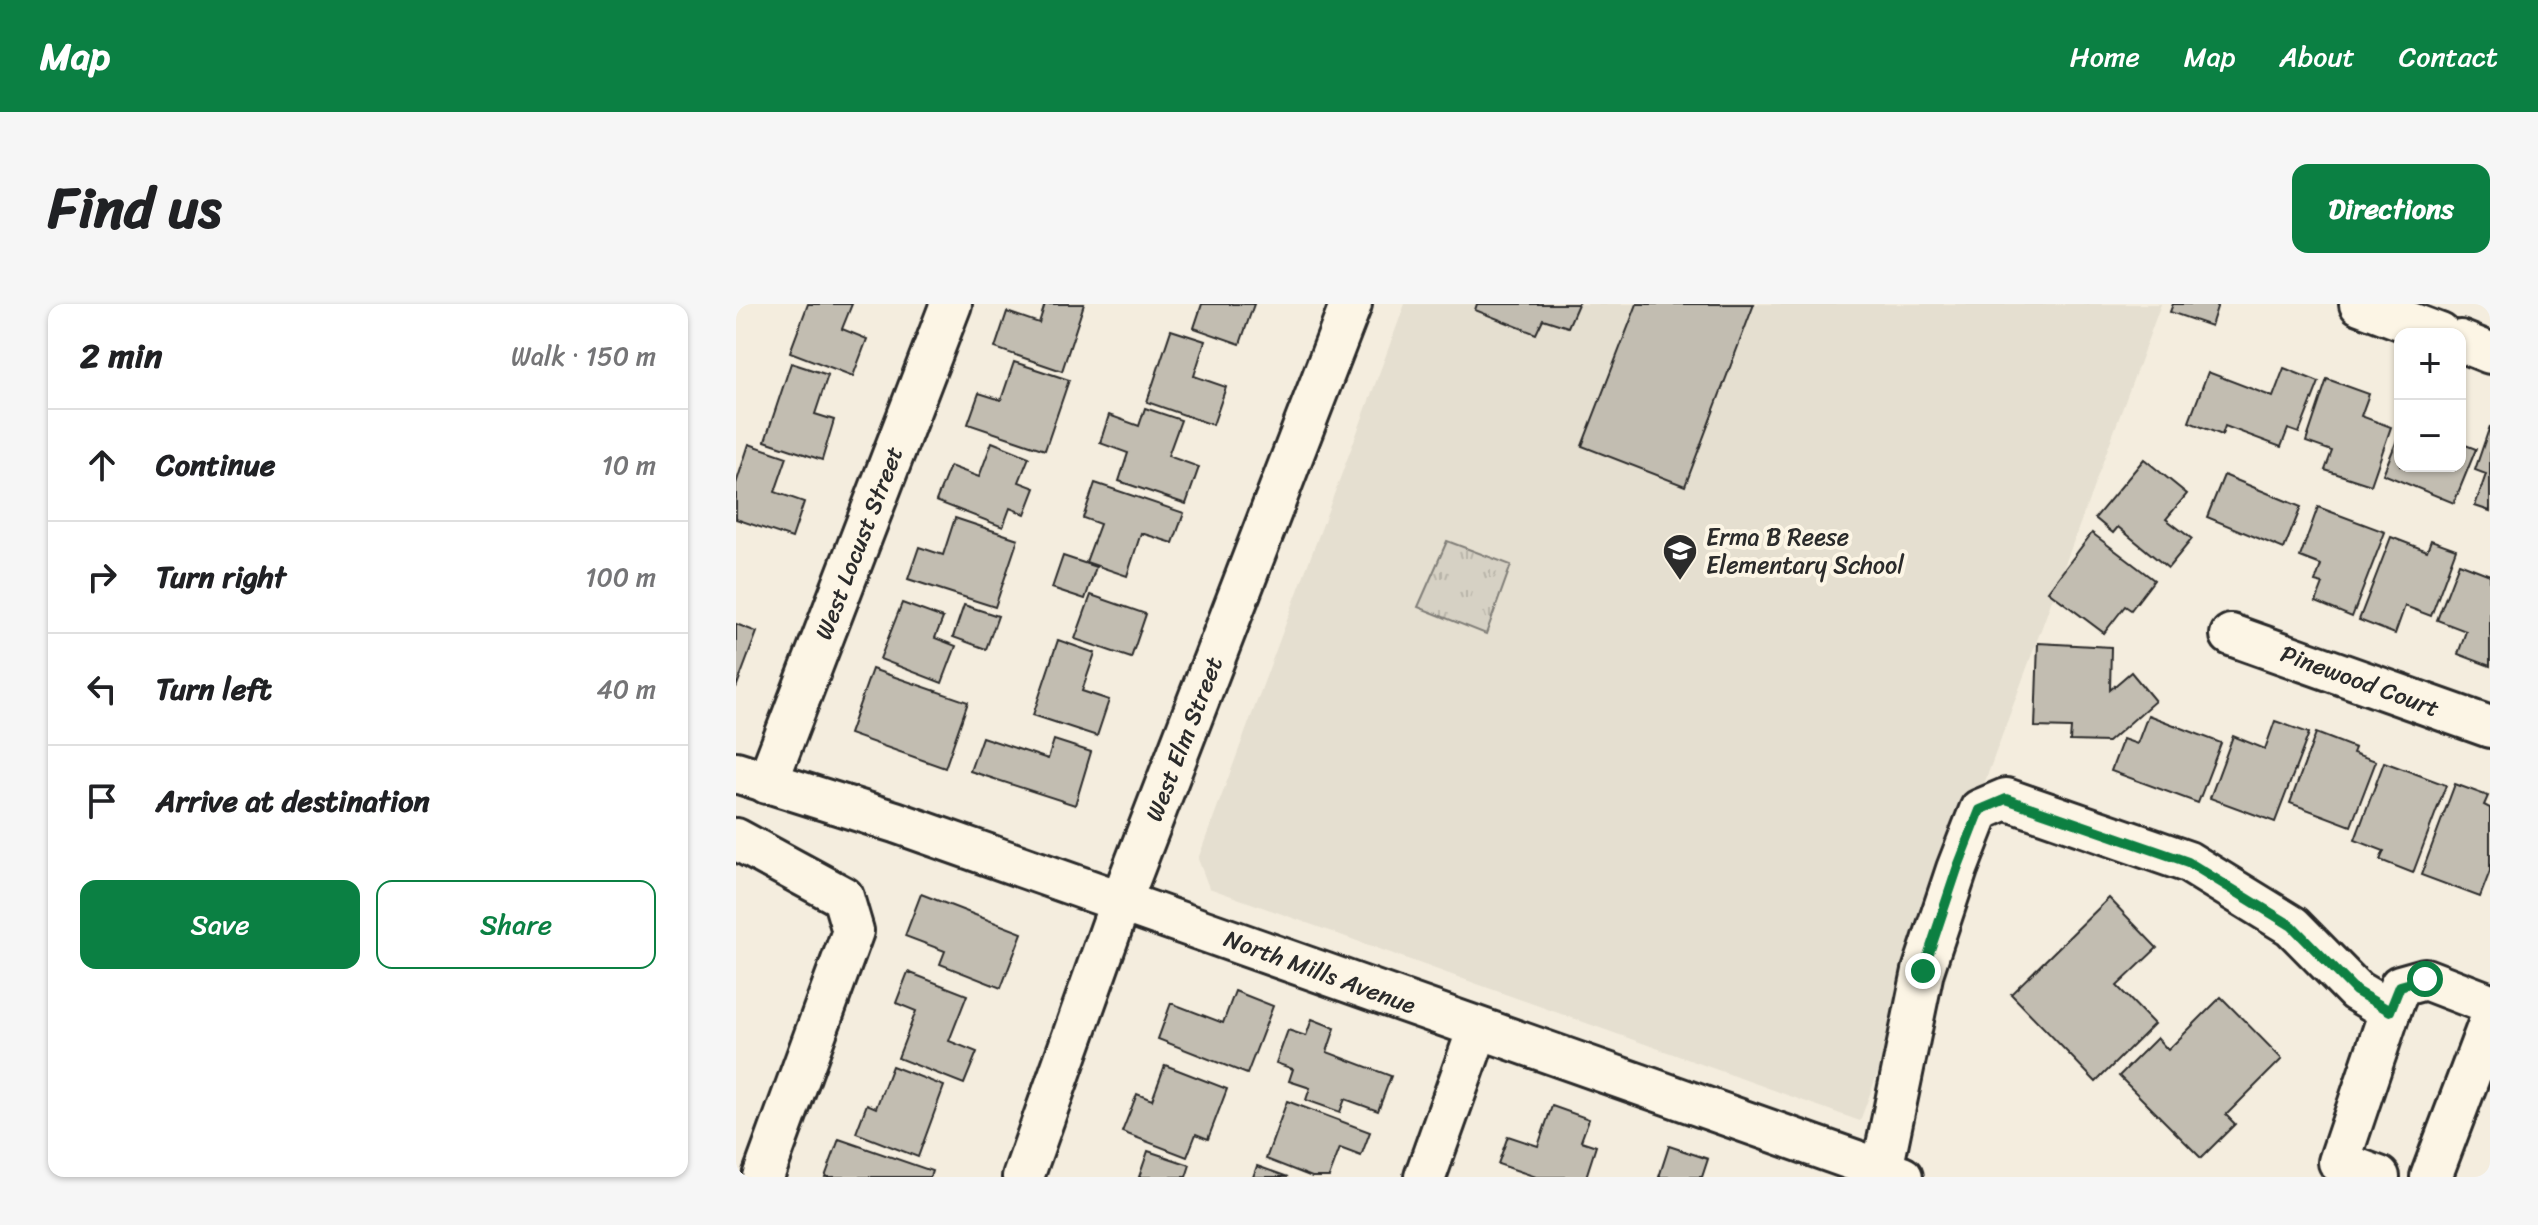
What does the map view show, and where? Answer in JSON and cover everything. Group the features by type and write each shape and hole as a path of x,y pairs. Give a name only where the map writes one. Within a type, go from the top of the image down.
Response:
{"street":[{"name":"West Locust Street","path":"748,786 951,304"},
{"name":"West Elm Street","path":"1023,1177 1121,901 1351,304"},
{"path":"2360,304 2424,328"},
{"path":"2466,343 2490,353"},
{"name":"Pinewood Court","path":"2231,635 2490,727"},
{"name":"North Mills Avenue","path":"748,786 895,822 1121,901 1478,1029 1812,1162 1892,1174"},
{"path":"1892,1174 1923,971 1980,810 2006,799 2188,862 2292,926 2356,991 2390,1011"},
{"path":"736,839 843,897 853,931 763,1177"},
{"path":"2379,1177 2339,1162 2400,986 2425,979 2490,1004"},
{"path":"2431,1177 2490,1021"},
{"path":"1425,1177 1478,1029"}],"shaded area":[{"name":"Erma B Reese Elementary School","path":"1405,304 2161,304 1860,1121 1209,888 1198,859"}],"green space":[{"path":"1447,541 1511,565 1486,634 1418,607"}],"building":[{"path":"808,304 852,304 842,329 867,339 853,376 790,352"},
{"path":"1045,304 1084,304 1062,371 995,348 1007,312 1039,323"},
{"path":"1202,304 1254,304 1240,344 1194,328"},
{"path":"1477,304 1578,304 1568,327 1543,319 1536,334 1475,310"},
{"path":"1637,304 1754,304 1685,486 1582,446"},
{"path":"2173,304 2218,304 2211,326 2170,312"},
{"path":"1171,330 1205,341 1194,376 1226,387 1213,425 1147,402"},
{"path":"1014,362 1069,380 1045,450 968,424 979,393 1001,400"},
{"path":"791,363 828,375 815,414 834,420 822,460 765,441"},
{"path":"2284,368 2319,382 2299,433 2288,429 2281,447 2225,426 2222,435 2189,422 2208,372 2273,397"},
{"path":"2327,379 2369,394 2361,416 2391,427 2371,485 2325,470 2332,451 2306,442"},
{"path":"1145,408 1181,420 1168,456 1199,467 1186,504 1119,481 1128,453 1100,443 1109,415 1139,426"},
{"path":"2490,426 2490,511 2475,506 2486,474 2475,470"},
{"path":"992,442 1029,457 1019,482 1035,488 1025,514 1010,508 1003,527 936,501 950,466 979,477"},
{"path":"749,444 787,457 775,492 804,502 792,538 736,519 736,484"},
{"path":"2466,445 2476,449 2454,503 2383,474 2394,447 2394,472 2466,472"},
{"path":"2144,459 2187,494 2166,519 2192,539 2168,568 2118,527 2113,533 2095,518"},
{"path":"2224,475 2301,507 2284,549 2207,517"},
{"path":"1095,483 1184,513 1173,543 1141,533 1127,576 1086,562 1100,524 1083,518"},
{"path":"2318,507 2385,532 2352,617 2316,602 2323,584 2315,582 2321,565 2300,557"},
{"path":"955,518 1018,539 995,607 908,579 919,547 943,555"},
{"path":"2092,533 2154,580 2131,610 2125,606 2104,633 2048,591"},
{"path":"2391,537 2427,551 2431,540 2456,549 2431,616 2405,606 2395,634 2359,620"},
{"path":"1063,556 1096,567 1085,599 1052,588"},
{"path":"2459,563 2490,575 2490,666 2458,654 2466,631 2437,620"},
{"path":"1091,595 1146,614 1131,658 1075,639"},
{"path":"902,603 943,618 935,638 956,646 942,683 880,659"},
{"path":"964,605 998,616 986,649 953,637"},
{"path":"736,624 757,632 736,688"},
{"path":"1058,640 1095,653 1082,691 1109,700 1097,736 1033,715"},
{"path":"2038,643 2111,647 2110,690 2131,672 2155,701 2108,742 2070,741 2071,728 2035,727"},
{"path":"872,669 968,702 945,768 849,734"},
{"path":"2148,715 2221,743 2198,803 2111,771 2123,739 2137,744"},
{"path":"2275,721 2309,733 2275,822 2210,798 2233,736 2265,749"},
{"path":"2316,733 2355,748 2353,753 2376,761 2351,826 2290,803"},
{"path":"982,737 1048,759 1054,740 1091,752 1075,805 970,771"},
{"path":"2384,762 2446,785 2413,873 2380,860 2384,851 2355,840"},
{"path":"2455,784 2488,796 2484,805 2490,808 2490,871 2480,897 2421,875"},
{"path":"921,894 1022,933 1001,988 940,964 945,951 905,936"},
{"path":"2109,898 2157,948 2117,986 2154,1024 2096,1082 2011,994"},
{"path":"908,972 967,995 949,1041 977,1052 964,1084 898,1058 916,1011 896,1003"},
{"path":"1235,991 1273,1006 1247,1074 1158,1039 1171,1003 1223,1023"},
{"path":"2221,997 2282,1059 2226,1115 2235,1124 2201,1158 2119,1076 2157,1038 2168,1050"},
{"path":"1312,1019 1335,1028 1327,1052 1391,1076 1378,1111 1345,1099 1340,1112 1306,1100 1310,1088 1289,1081 1293,1069 1276,1063 1288,1030 1306,1036"},
{"path":"1165,1065 1227,1089 1208,1139 1196,1134 1187,1157 1122,1132 1137,1094 1152,1100"},
{"path":"892,1066 944,1086 918,1157 856,1133 867,1104 876,1108"},
{"path":"1287,1101 1370,1132 1361,1156 1340,1148 1329,1177 1312,1177 1266,1159"},
{"path":"1552,1106 1589,1119 1581,1141 1596,1146 1586,1177 1536,1177 1498,1164 1508,1136 1538,1146"},
{"path":"839,1139 932,1171 930,1177 825,1177"},
{"path":"1669,1146 1708,1159 1702,1177 1659,1177"},
{"path":"1148,1151 1190,1165 1186,1177 1139,1177"},
{"path":"1257,1166 1288,1177 1253,1177"}],"place":[{"name":"Erma B Reese Elementary School","path":"1680,582"}],"route":[{"path":"1923,971 1980,810 2006,799 2188,862 2292,926 2356,991 2390,1011 2400,986 2425,979"}]}
